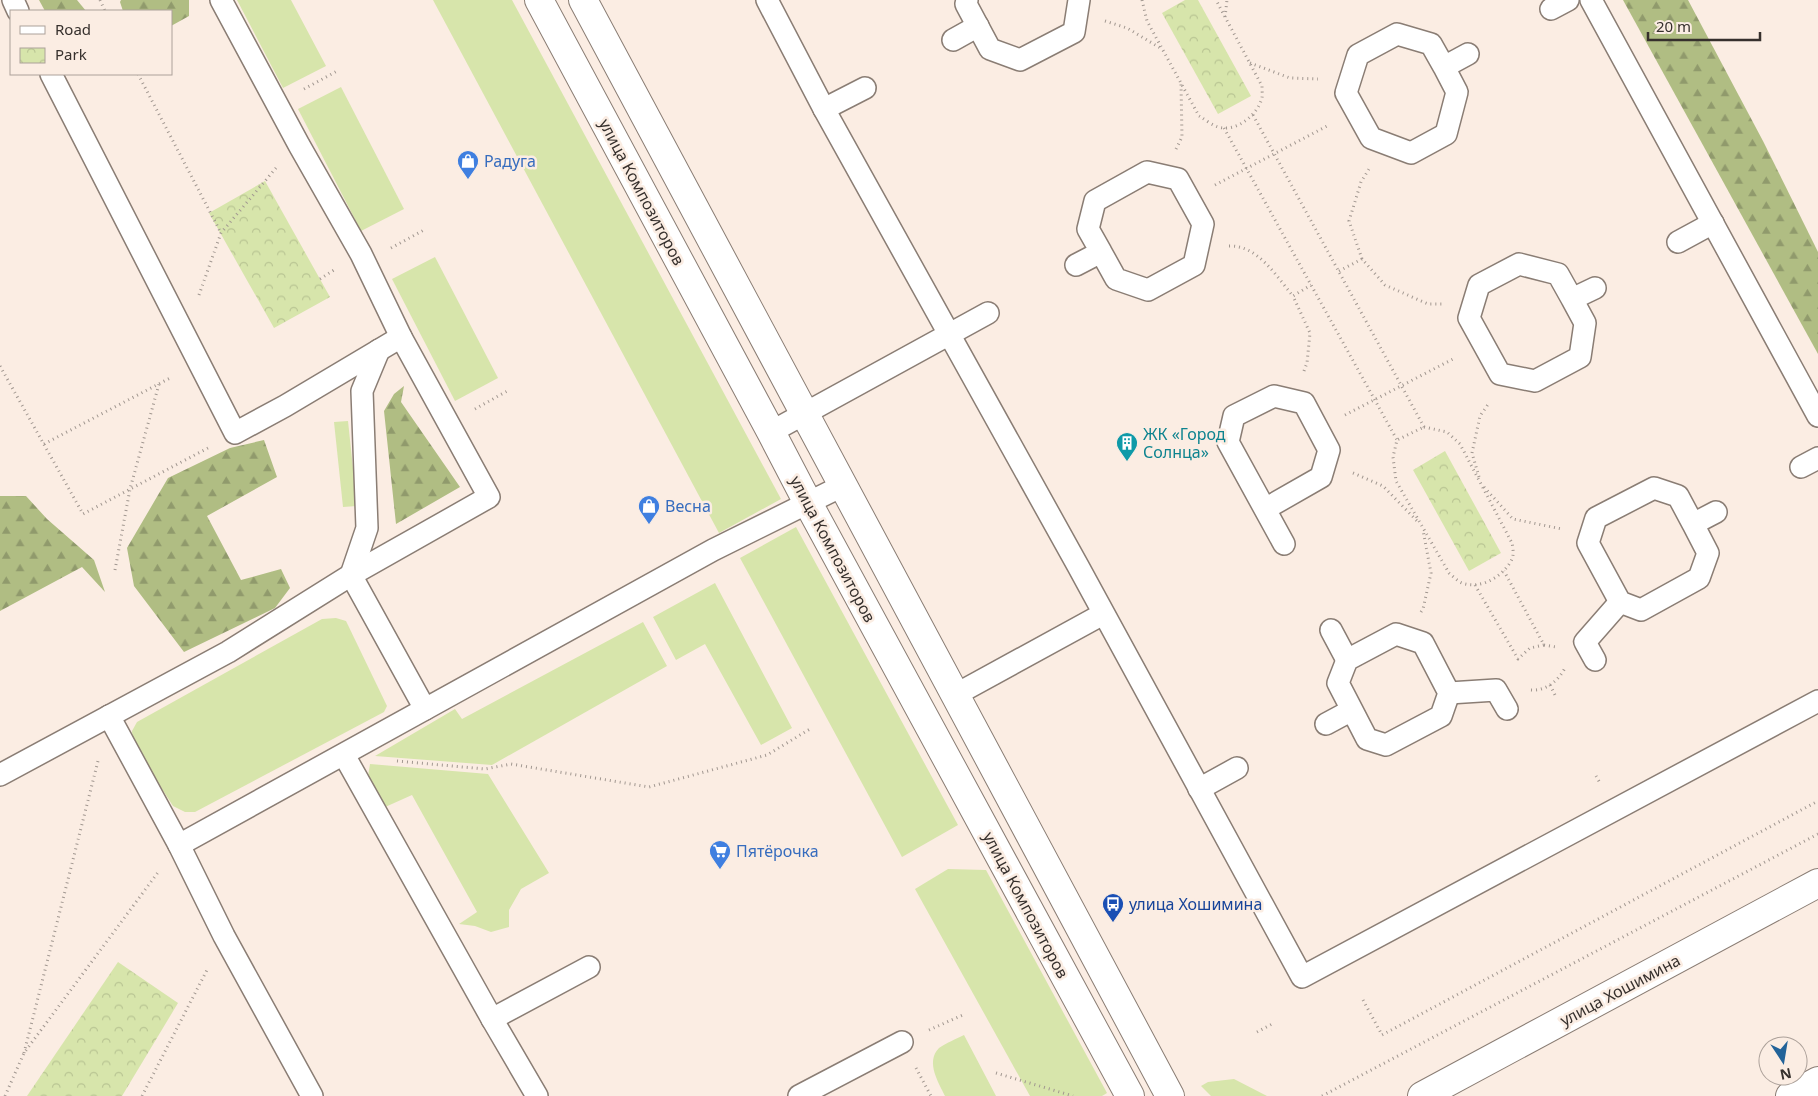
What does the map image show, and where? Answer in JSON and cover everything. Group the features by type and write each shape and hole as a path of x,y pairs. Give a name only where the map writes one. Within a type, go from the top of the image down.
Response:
{"street":[{"name":"улица Композиторов","path":"539,0 808,503 1130,1096"},
{"path":"583,0 804,413 844,484 1170,1096"},
{"name":"улица Хошимина","path":"1422,1096 1818,883"},
{"path":"1790,1096 1818,1081"}],"lane":[{"path":"0,774 228,652 351,574 489,497 401,337 365,262 221,0"},
{"path":"767,0 824,109 1302,977 1818,701"},
{"path":"967,0 966,4 990,49 1020,60 1074,32 1078,6"},
{"path":"1592,0 1818,416"},
{"path":"953,40 978,26"},
{"path":"1397,34 1431,44 1457,92 1446,134 1411,153 1371,138 1346,93 1350,80 1358,55 1397,34"},
{"path":"1444,67 1468,54"},
{"path":"52,75 235,433 285,406 401,337"},
{"path":"824,109 865,88"},
{"path":"1146,172 1178,179 1188,199 1203,224 1194,265 1148,290 1116,279 1088,229 1095,201 1146,172"},
{"path":"1678,242 1713,223"},
{"path":"1076,265 1101,252"},
{"path":"1519,264 1558,274 1585,323 1580,357 1535,381 1500,374 1469,318 1473,304 1479,284 1519,264"},
{"path":"1572,300 1595,288"},
{"path":"771,432 988,313"},
{"path":"379,350 362,391 367,528 351,574 425,710"},
{"path":"1265,509 1321,477 1329,450 1304,404 1274,396 1234,416 1228,442 1284,544"},
{"path":"179,845 713,550 844,484"},
{"path":"1654,488 1678,496 1708,553 1699,578 1641,610 1620,602 1588,543 1592,531 1596,518 1654,488"},
{"path":"1693,524 1716,512"},
{"path":"1590,651 1620,602"},
{"path":"955,695 1103,614"},
{"path":"1331,630 1347,660"},
{"path":"1396,634 1423,643 1449,693 1441,716 1386,745 1367,739 1338,683 1347,660 1396,634"},
{"path":"1449,693 1496,690 1507,708"},
{"path":"1326,724 1352,710"},
{"path":"109,716 179,845 224,936 312,1096"},
{"path":"344,755 492,1019 538,1096"},
{"path":"1199,789 1237,768"},
{"path":"492,1019 590,967"},
{"path":"799,1096 902,1042"}],"path":[{"path":"1142,0 1147,21 1199,116 1211,124 1224,128 1239,124 1253,115 1262,100 1262,86 1216,0"},
{"path":"1225,18 1227,0"},
{"path":"1078,6 1127,28 1162,49"},
{"path":"1249,62 1290,78 1350,80"},
{"path":"278,104 339,70"},
{"path":"139,75 221,233"},
{"path":"1162,176 1182,137 1181,83"},
{"path":"1188,199 1356,110"},
{"path":"1253,115 1424,428"},
{"path":"1224,128 1397,440 1393,457 1396,481 1449,573 1460,583 1475,585 1490,581 1504,571 1513,557 1512,543 1460,444 1447,432 1424,428 1397,440"},
{"path":"1384,142 1361,182 1349,222 1362,259 1385,285 1428,304 1473,304"},
{"path":"185,336 221,233 284,158 299,145"},
{"path":"365,262 424,230"},
{"path":"1199,247 1236,246 1262,259 1292,296 1310,333 1307,363 1291,400"},
{"path":"1339,271 1362,259"},
{"path":"1292,296 1311,285"},
{"path":"1318,429 1483,344"},
{"path":"44,444 199,364"},
{"path":"0,366 83,514 235,433"},
{"path":"1508,376 1480,416 1472,453 1480,483 1513,519 1556,529 1592,531"},
{"path":"115,570 130,489 159,384"},
{"path":"448,423 509,390"},
{"path":"1326,461 1383,486 1422,527 1431,574 1423,608 1404,637"},
{"path":"1475,585 1518,659 1530,648 1544,645 1504,571"},
{"path":"1496,690 1514,683 1521,690 1537,691 1550,685 1560,677 1566,666 1565,654 1590,651"},
{"path":"1550,685 1555,695"},
{"path":"5,1096 24,1053 109,716"},
{"path":"344,755 485,769 511,764 649,787 766,755 810,729"},
{"path":"1363,1000 1382,1035 1818,801"},
{"path":"1322,1096 1818,834"},
{"path":"24,1053 179,845"},
{"path":"142,1096 224,936"},
{"path":"902,1042 965,1014"},
{"path":"1256,1032 1274,1023"},
{"path":"996,1073 1073,1096"}],"green space":[{"path":"39,0 77,0 85,10 44,10"},
{"path":"121,0 189,0 189,16 172,25 172,10 123,10"},
{"path":"237,0 291,0 326,66 283,88"},
{"path":"433,0 512,0 781,499 719,533"},
{"path":"1185,0 1198,0 1251,96 1218,114 1162,13"},
{"path":"1623,0 1688,0 1763,141 1818,252 1818,354"},
{"path":"341,87 404,209 361,231 298,109"},
{"path":"265,181 330,297 274,328 209,213"},
{"path":"435,257 498,378 455,401 392,279"},
{"path":"404,386 401,402 460,487 396,524 384,411 394,394"},
{"path":"348,421 357,506 343,507 334,422"},
{"path":"264,440 277,477 207,516 241,580 281,569 290,588 275,608 184,652 134,586 127,548 168,478 230,448"},
{"path":"1445,451 1501,553 1469,571 1413,470"},
{"path":"0,496 26,496 47,519 94,560 105,592 82,567 0,611"},
{"path":"796,527 958,825 902,857 740,558"},
{"path":"715,583 792,728 761,745 705,644 676,660 653,617"},
{"path":"336,618 346,621 387,706 384,712 195,812 185,812 173,806 133,744 132,731 137,722 322,619"},
{"path":"643,622 667,666 492,765 375,756 455,709 462,719"},
{"path":"370,764 488,774 549,873 521,889 509,910 509,927 491,932 475,926 459,924 477,912 412,795 383,808 368,776"},
{"path":"948,869 986,870 1107,1093 1102,1096 1030,1096 915,889"},
{"path":"118,962 178,1003 122,1096 27,1096"},
{"path":"964,1035 996,1096 945,1096 934,1072 933,1060 939,1048"},
{"path":"1234,1079 1267,1096 1211,1096 1201,1086 1208,1082"}],"place":[{"name":"Радуга","path":"468,180"},
{"name":"ЖК «Город Солнца»","path":"1127,462"},
{"name":"Весна","path":"649,525"},
{"name":"Пятёрочка","path":"720,870"},
{"name":"улица Хошимина","path":"1113,923"}]}
